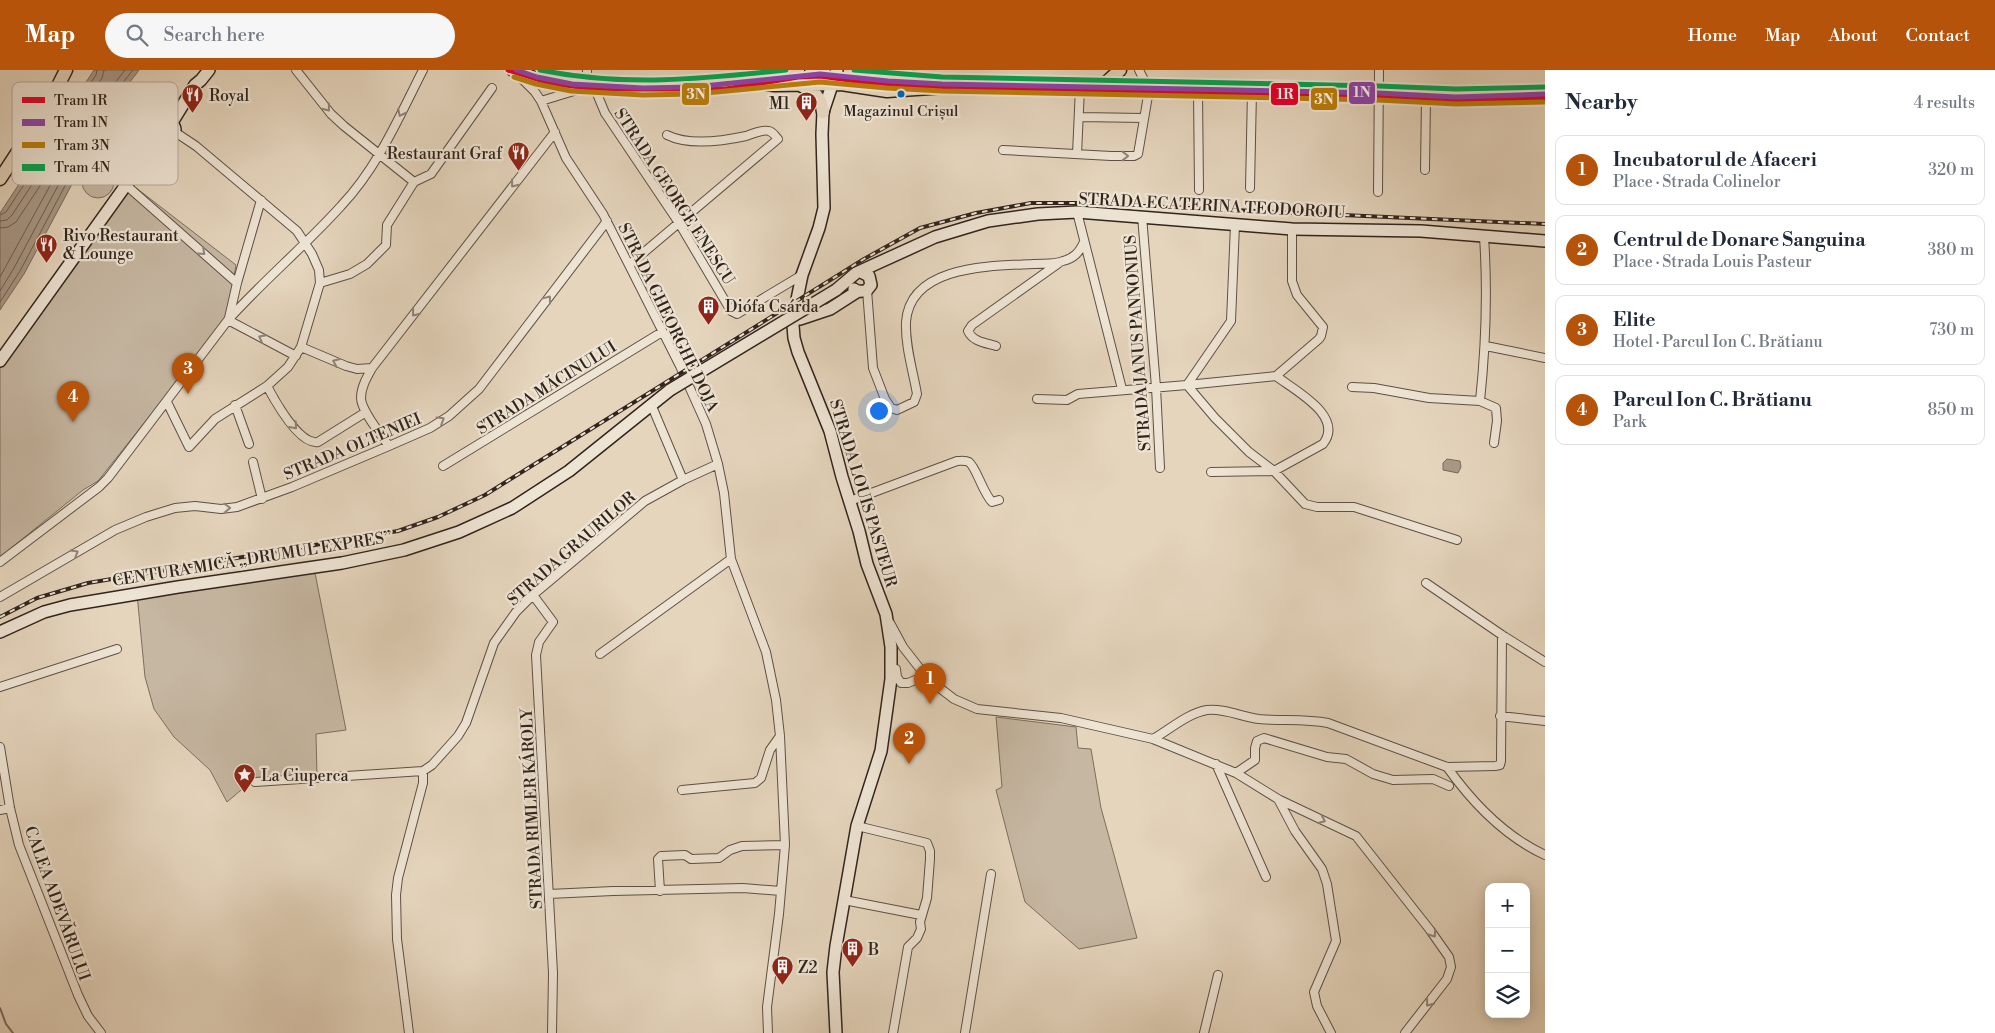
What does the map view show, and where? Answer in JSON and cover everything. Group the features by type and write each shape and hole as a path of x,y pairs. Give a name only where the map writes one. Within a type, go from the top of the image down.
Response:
{"main road":[{"path":"60,82 66,70"},
{"path":"195,85 199,70"},
{"path":"178,117 204,70"},
{"path":"195,85 209,70"},
{"path":"513,70 539,80 573,87 690,89 754,83 798,84 835,76 887,91 960,86 1378,94 1426,98 1545,96"},
{"path":"525,70 585,87"},
{"path":"754,83 798,70"},
{"path":"875,70 960,86"},
{"path":"1100,88 1120,70"},
{"name":"STRADA LOUIS PASTEUR","path":"835,76 824,112 822,141 824,208 802,275 794,338 830,431 867,564 896,647 881,751 857,826 832,972 836,1033"},
{"path":"798,84 816,94 820,99 824,112"},
{"path":"0,179 12,161"},
{"path":"0,361 126,185"},
{"name":"STRADA ECATERINA TEODOROIU","path":"796,320 817,315 843,301 859,283 884,261 909,248 935,237 988,220 1010,217 1077,212 1292,229 1422,231 1545,241"},
{"name":"CENTURA MICĂ „DRUMUL EXPRES”","path":"0,632 44,612 70,605 342,563 404,550 459,532 512,508 540,491 569,471 670,390 836,290 859,283"},
{"name":"STRADA LOUIS PASTEUR","path":"886,614 883,631 886,675 890,684"}],"street":[{"path":"296,70 331,114 414,182"},
{"path":"0,562 99,487 167,402 228,320 250,295 342,206 380,156 423,70"},
{"name":"STRADA GHEORGHE DOJA","path":"513,70 535,92 566,158 607,221 630,265 680,366 706,424 718,464 724,493 731,559 766,652 776,700 780,736 785,845 767,1007 768,1033"},
{"path":"540,101 585,87 587,70"},
{"path":"1003,150 1134,156 1138,154 1149,90 1139,70"},
{"path":"1378,192 1379,70"},
{"name":"STRADA GEORGE ENESCU","path":"585,87 595,89 606,114 679,223 731,311 737,314 802,275"},
{"path":"320,283 350,274 367,264 386,245 388,224 414,182 432,174 492,88"},
{"path":"1076,154 1080,88"},
{"path":"1198,91 1199,190"},
{"path":"1250,188 1252,91"},
{"path":"1425,170 1426,98"},
{"path":"1079,117 1144,118"},
{"path":"630,265 778,139 766,130 744,136 705,141 687,141 667,135"},
{"path":"389,446 361,405 363,386 372,368 555,132"},
{"path":"167,402 189,447 215,419 267,386 288,367 300,347 320,283 319,270 305,241 297,231 196,146 178,134"},
{"path":"126,185 237,283"},
{"path":"228,320 261,200"},
{"path":"1077,212 1122,389"},
{"name":"STRADA JANUS PANNONIUS","path":"1142,216 1156,387 1160,468"},
{"name":"STRADA OLTENIEI","path":"0,597 115,530 146,517 175,508 195,506 237,508 430,428 449,416 479,389 607,221"},
{"path":"1187,385 1231,321 1235,225"},
{"path":"1037,399 1067,400 1078,394 1276,376 1322,336 1323,327 1297,296 1292,281 1292,229"},
{"path":"1480,401 1486,346 1488,289 1484,237"},
{"path":"996,346 978,341 970,336 968,331 972,324 1060,262 1079,253 1084,242"},
{"path":"859,283 873,368 885,399 891,408 897,410 914,402 917,394 906,321 910,306 923,288 956,271 977,267 1060,262"},
{"path":"228,320 296,356"},
{"name":"STRADA MĂCINULUI","path":"443,466 662,332"},
{"path":"1486,346 1545,358"},
{"path":"300,347 352,368 372,368"},
{"path":"1211,472 1274,471 1323,444 1327,439 1329,424 1320,409 1276,376"},
{"path":"1187,385 1215,418 1249,452 1274,471 1305,504 1317,507 1354,508 1457,540"},
{"path":"267,386 281,412 307,440 313,443 318,442 366,412"},
{"path":"1352,387 1374,388 1429,398 1480,401 1496,408 1497,421 1494,443"},
{"path":"652,404 683,480"},
{"path":"236,405 249,444"},
{"path":"850,501 957,461 966,461 972,464 986,496 992,502 1000,500"},
{"path":"253,462 262,499"},
{"name":"STRADA GRAURILOR","path":"423,770 432,765 458,736 466,723 494,643 516,612 533,595 645,501 683,480 718,464"},
{"path":"600,654 731,559"},
{"path":"1426,583 1545,662"},
{"name":"STRADA RIMLER KÁROLY","path":"533,595 553,622 536,648 553,972 552,1033"},
{"path":"0,638 15,625"},
{"path":"1153,740 1193,714 1207,710 1258,719 1312,720 1328,723 1447,767 1490,768 1500,765 1502,635"},
{"path":"896,647 897,678 900,683 926,676"},
{"path":"896,647 926,676 954,699 977,709 1061,718 1153,740 1236,773 1278,799 1356,836 1449,957 1451,967 1447,979 1405,1033"},
{"path":"0,687 117,649"},
{"path":"1500,716 1545,721"},
{"path":"682,790 755,783 766,770 770,750 780,736"},
{"path":"1236,773 1255,760 1257,741 1264,738 1327,757 1346,760 1373,774 1393,780 1433,779 1449,786"},
{"name":"CALEA ADEVĂRULUI","path":"0,747 10,808 19,845 78,995 88,1016 101,1033"},
{"path":"1216,764 1266,877"},
{"path":"1447,767 1456,780 1506,833 1545,855"},
{"path":"255,782 423,770 423,783 398,878 396,895 397,939 409,1033"},
{"path":"1278,799 1295,831 1322,869 1327,884 1336,941 1314,992 1317,1006 1332,1033"},
{"path":"0,810 10,808"},
{"path":"857,826 928,843 930,851 926,898 921,915 920,934 908,947 893,1033"},
{"path":"660,890 658,859 661,856 685,855 690,859 719,858 730,850 742,846 785,845"},
{"path":"965,1033 991,874"},
{"path":"549,894 743,888 781,891"},
{"path":"844,900 921,915"},
{"path":"1204,1033 1218,975"}],"shaded area":[{"path":"82,185 114,185 109,193 104,197 98,198 92,197"},
{"path":"130,185 236,265 226,320 98,481 83,490 0,557 0,362"},
{"path":"314,568 346,730 316,734 317,777 254,779 227,802 210,770 174,737 154,709 145,677 137,594"},
{"path":"996,717 1076,727 1078,748 1091,749 1101,808 1137,938 1079,949 1025,902 996,790 1002,787"}],"water":[{"path":"94,70 139,70 130,82 86,82"},
{"path":"18,185 72,185 24,274 0,310 0,213"},
{"path":"1447,459 1460,461 1461,467 1458,473 1443,470 1443,463"}],"waterway":[{"path":"0,1008 6,1024 13,1033"}],"railway":[{"path":"0,617 37,598 88,583 398,531 438,517 485,495 864,259 920,228 976,213 1031,203 1076,203 1545,224"}],"tram line":[{"name":"1R","path":"508,70 550,83 595,89 726,89 798,77 820,76 887,85 941,87 1378,96 1458,100 1545,98"},
{"name":"1N","path":"516,70 537,77 572,84 643,88 694,87 820,74 942,84 1378,93 1456,97 1545,94"},
{"name":"4N","path":"540,70 571,75 632,80 694,78 786,70"},
{"name":"4N","path":"854,70 942,77 1456,89 1545,87"},
{"name":"3N","path":"514,77 536,84 571,91 643,95 695,94 820,82 942,91 1378,100 1456,104 1545,102"}],"place":[{"name":"Magazinul Crișul","path":"901,94"},
{"name":"Royal","path":"193,114"},
{"name":"M1","path":"806,122"},
{"name":"Restaurant Graf","path":"518,172"},
{"name":"Rivo Restaurant & Lounge","path":"47,263"},
{"name":"Diófa Csárda","path":"709,325"},
{"name":"Elite","path":"188,394"},
{"name":"Parcul Ion C. Brătianu","path":"73,422"},
{"name":"Incubatorul de Afaceri","path":"930,704"},
{"name":"Centrul de Donare Sanguina","path":"909,764"},
{"name":"La Ciuperca","path":"245,794"},
{"name":"B","path":"852,968"},
{"name":"Z2","path":"782,986"}]}
